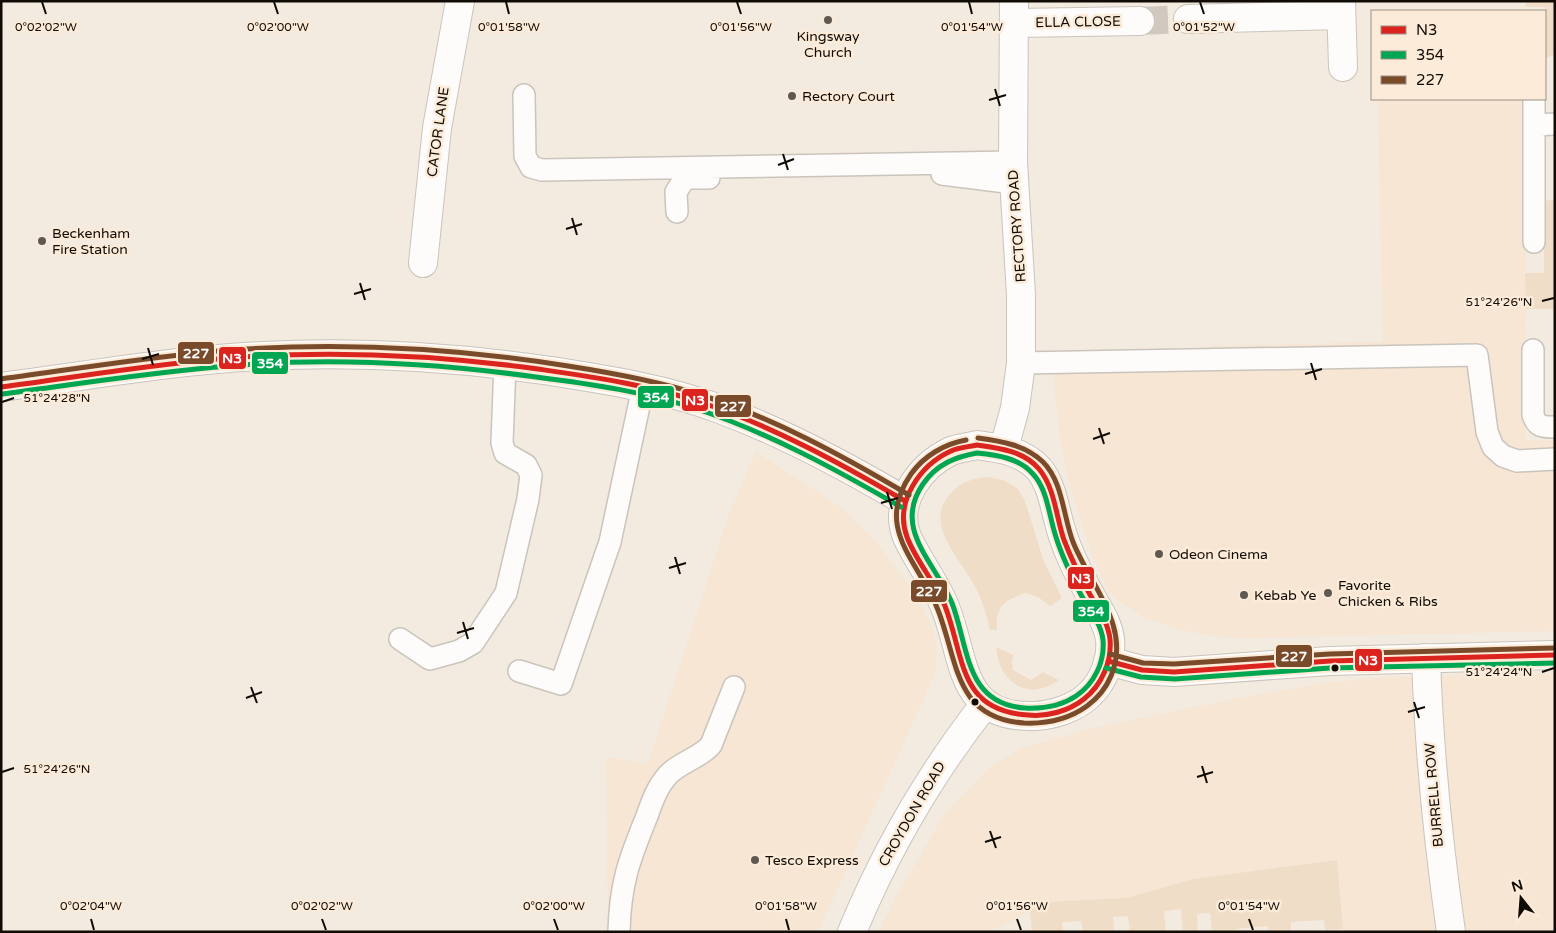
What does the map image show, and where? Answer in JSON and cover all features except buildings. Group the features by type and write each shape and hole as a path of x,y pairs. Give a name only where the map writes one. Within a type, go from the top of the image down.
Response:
{"main road":[{"name":"CATOR LANE","path":"423,264 437,128 460,1"},
{"path":"1188,19 1341,8 1343,67"},
{"name":"ELLA CLOSE","path":"1015,12 1140,21"},
{"name":"RECTORY ROAD","path":"1004,448 1015,408 1021,363 1021,295 1013,172 1015,12"},
{"path":"1,387 260,356 373,354 505,364 643,387 736,416 820,455 905,501"},
{"path":"977,446 1004,448 1026,458 1039,469 1049,487 1062,533 1076,567 1105,619 1110,639 1108,661 1102,679 1090,694 1073,706 1047,715 1020,716 985,704 971,688 962,668 945,606 906,534 903,515 905,501 919,476 930,465 952,451 977,446"},
{"path":"1108,661 1142,670 1174,672 1320,662 1555,655"},
{"name":"BURRELL ROW","path":"1426,658 1429,731 1438,836 1451,932"},
{"name":"CROYDON ROAD","path":"852,932 892,844 947,754 985,704"}],"lane":[{"path":"524,95 525,156 531,167 542,170 1013,172"},
{"path":"1534,100 1544,124 1534,242"},
{"path":"677,212 676,192 685,178 1013,172"},
{"path":"1533,350 1533,415 1536,423 1542,427 1555,427"},
{"path":"1021,363 1477,355 1487,432 1493,447 1503,456 1517,461 1555,459"},
{"path":"400,639 430,659 459,651 473,643 506,593 528,499 531,475 526,465 505,453 502,443 505,364"},
{"path":"519,672 561,684 610,542 643,387"},
{"path":"619,932 620,906 628,862 656,792 667,776 679,764 707,750 712,745 734,687"}],"shaded area":[{"path":"1526,1 1555,1 1555,54 1546,58 1545,7 1525,7"},
{"path":"1378,100 1526,100 1525,440 1555,440 1555,631 1248,638 1212,636 1177,629 1143,617 1116,599 1107,588 1089,547 1068,478 1060,437 1053,354 1188,353 1213,346 1383,342"},
{"path":"1548,200 1555,200 1555,309 1526,309 1525,273 1544,273 1544,204"},
{"path":"756,452 839,506 878,544 919,600 931,626 937,646 936,667 933,678 818,932 608,932 606,757 648,764 729,514"},
{"path":"988,477 1003,480 1017,488 1025,501 1044,562 1062,598 1050,606 1038,597 1026,593 1012,598 1000,610 997,630 990,630 979,595 948,543 940,518 943,506 950,494 958,486 977,478"},
{"path":"996,647 1014,655 1012,660 1013,670 1031,680 1043,672 1059,680 1048,686 1036,689 1026,689 1017,685 1009,679 1003,670 998,660"},
{"path":"1555,673 1555,932 1344,932 1337,860 1193,879 1126,898 1046,902 992,932 879,932 897,895 944,815 990,767 1022,748 1094,728 1244,697 1332,682 1392,677"},
{"path":"1337,860 1343,929 1325,930 1324,920 1291,922 1291,932 1269,932 1268,926 1235,929 1235,932 1212,932 1210,913 1197,914 1198,932 1183,932 1181,909 1164,911 1166,932 1130,932 1128,916 1113,917 1114,932 1083,932 1081,921 1062,922 1063,932 1032,932 1030,911 1046,902 1126,898 1193,879"}],"tunnel":[{"path":"1140,21 1188,19"}],"transit line":[{"name":"227","path":"1,379 172,356 272,348 399,348 526,360 652,382 728,404 808,439 909,495"},
{"name":"N3","path":"1,387 172,364 229,358 306,354 423,357 500,364 642,386 703,403 755,423 806,447 905,501"},
{"name":"354","path":"2,394 115,378 267,363 382,363 498,372 619,389 660,398 700,410 778,441 901,507"},
{"name":"227","path":"966,440 950,444 928,456 911,474 900,494 897,512 898,528 903,544 938,610 962,684 971,698 984,710 1001,719 1024,723 1041,723 1057,720 1080,711 1098,696 1107,685 1116,658 1116,640 1113,623 1073,542 1059,489 1050,470 1036,456 1021,448 1004,442 978,438"},
{"name":"N3","path":"977,445 1019,454 1039,469 1049,485 1067,547 1081,579 1109,632 1109,656 1101,680 1084,699 1072,707 1058,712 1028,715 1005,711 988,704 976,692 962,662 945,606 915,555 907,537 904,511 907,498 920,475 929,465 951,451 977,445"},
{"name":"354","path":"977,453 1000,456 1021,464 1038,480 1045,496 1064,559 1102,634 1102,656 1093,679 1076,696 1058,704 1032,708 1005,704 991,696 980,685 972,671 952,603 919,545 914,531 912,516 915,500 928,477 940,466 961,457 977,453"},
{"name":"227","path":"1110,654 1143,663 1174,664 1330,654 1555,648"},
{"name":"N3","path":"1108,661 1142,670 1174,672 1330,661 1555,655"},
{"name":"354","path":"1106,668 1141,677 1175,679 1330,668 1555,663"}],"place":[{"name":"Kingsway Church","path":"828,20"},
{"name":"Rectory Court","path":"792,96"},
{"name":"Beckenham Fire Station","path":"42,241"},
{"name":"Odeon Cinema","path":"1159,554"},
{"name":"Favorite Chicken & Ribs","path":"1328,593"},
{"name":"Kebab Ye","path":"1244,595"},
{"name":"Tesco Express","path":"755,860"}]}
